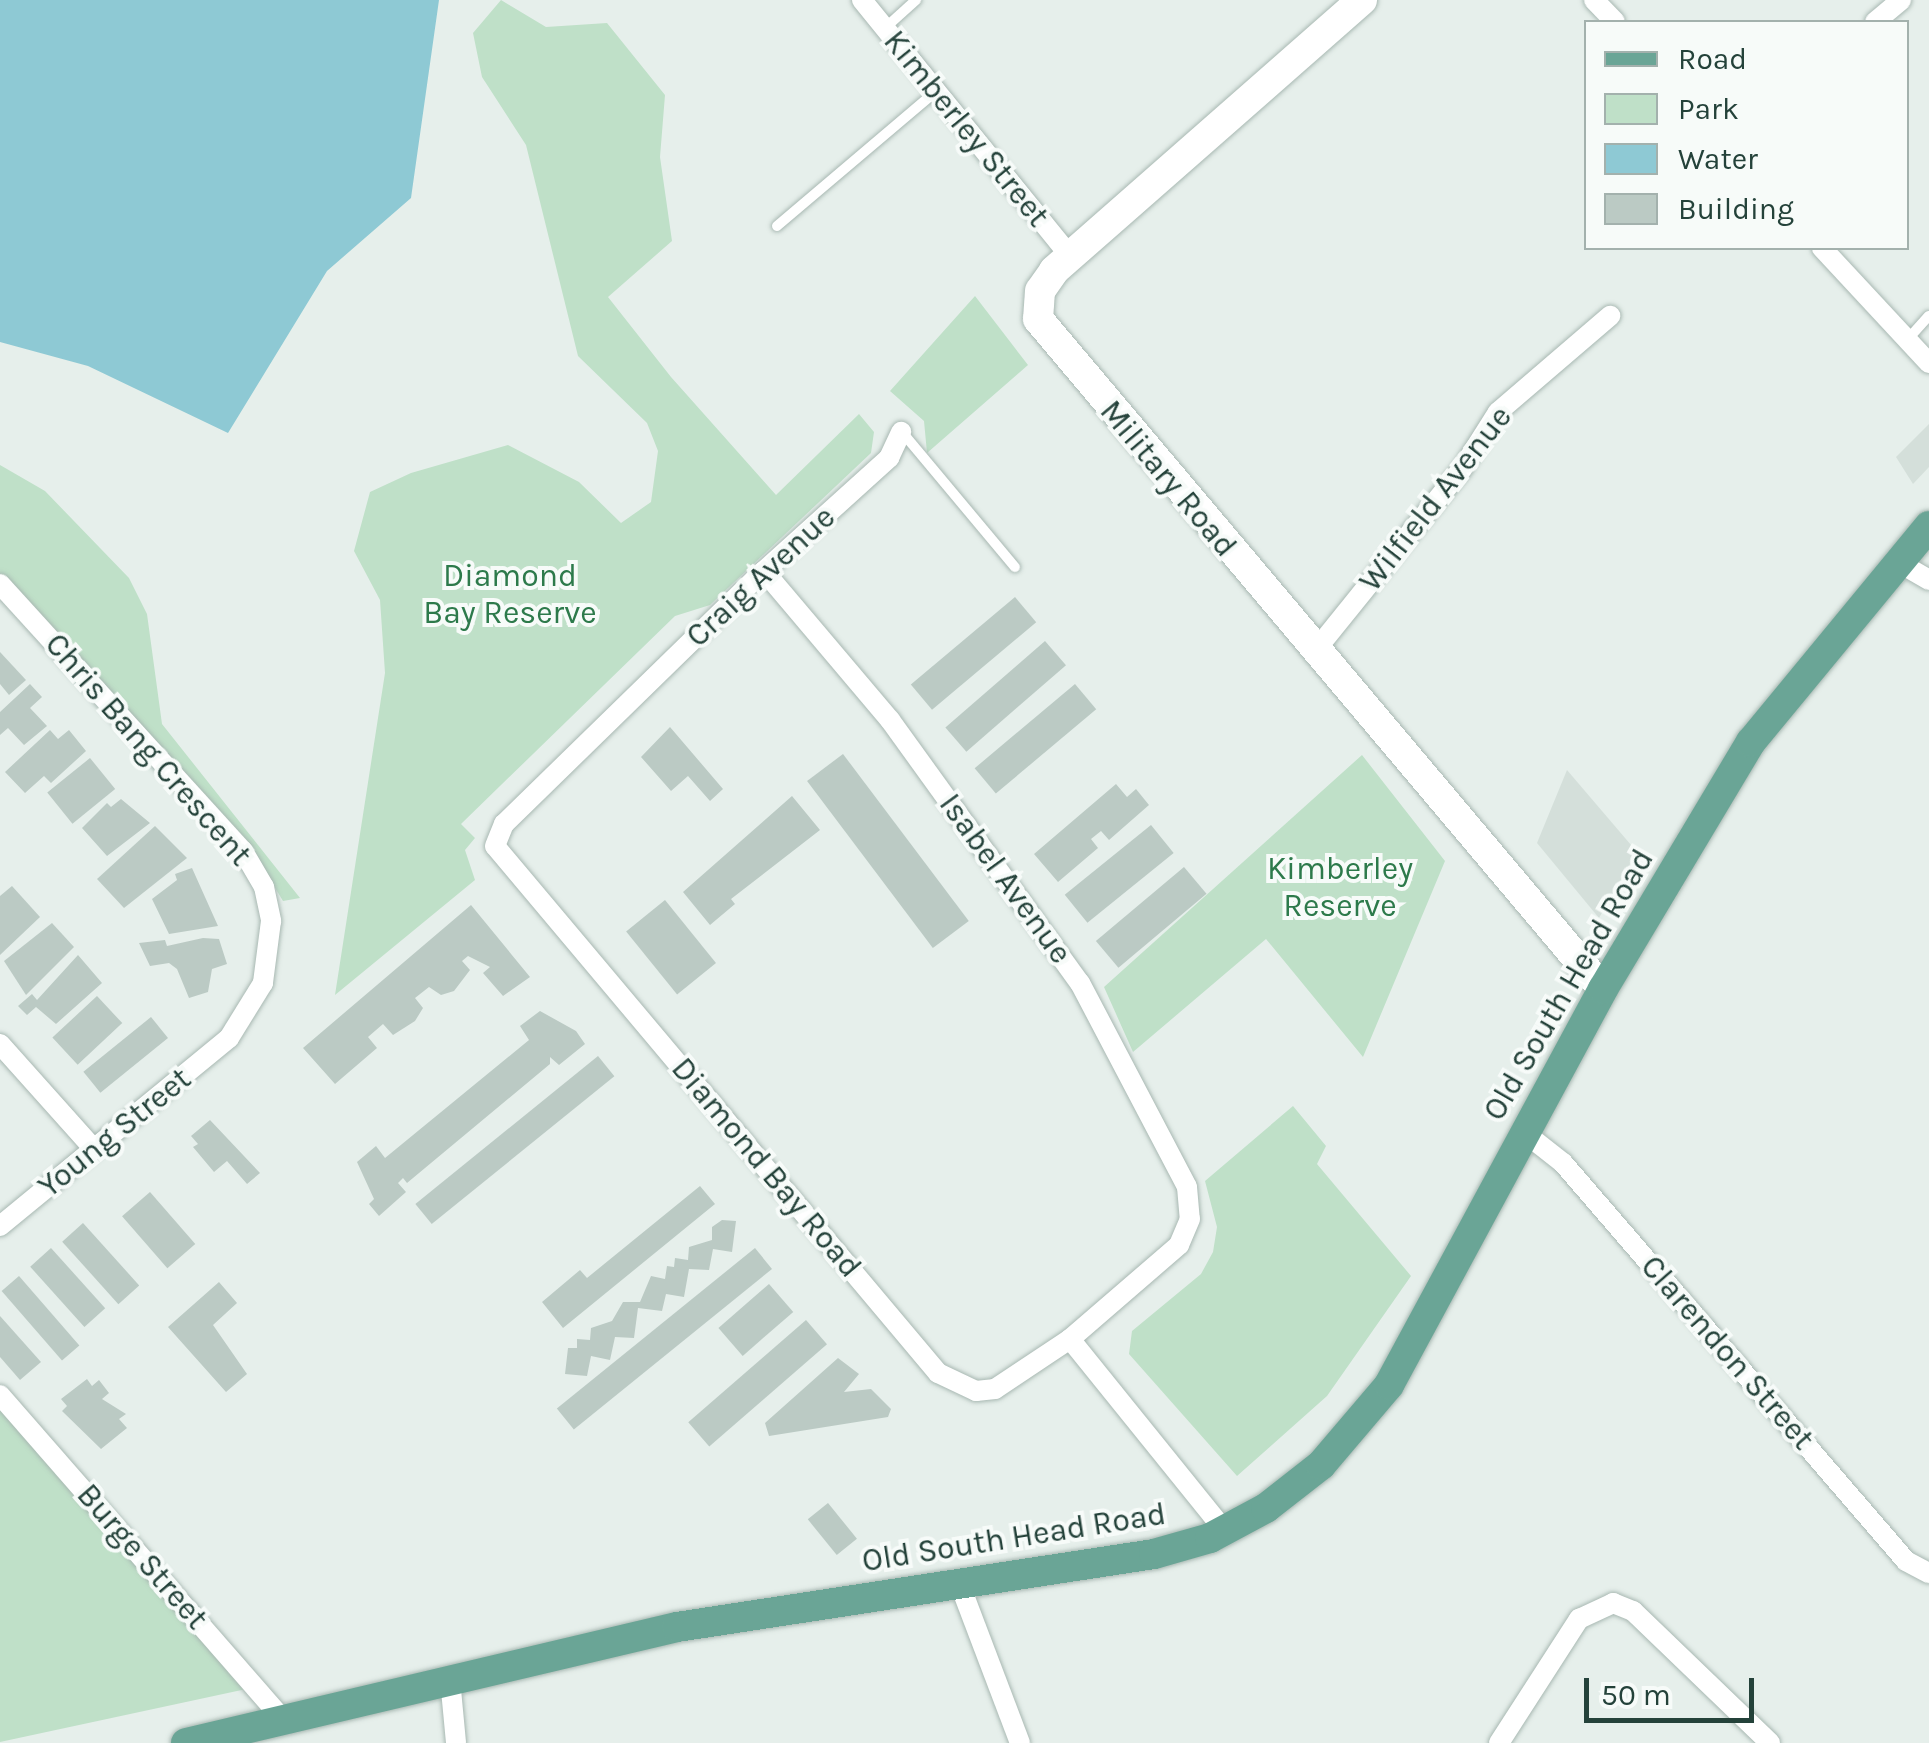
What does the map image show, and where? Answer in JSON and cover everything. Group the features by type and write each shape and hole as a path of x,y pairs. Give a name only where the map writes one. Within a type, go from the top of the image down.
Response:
{"main road":[{"name":"Old South Head Road","path":"186,1743 677,1627 1154,1554 1224,1531 1321,1465 1389,1385 1603,990 1767,718 1929,526"}],"street":[{"name":"Kimberley Street","path":"862,0 1070,257"},
{"name":"Military Road","path":"1362,0 1070,257 1043,283 1036,302 1048,338 1603,990"},
{"path":"1594,0 1613,20"},
{"path":"1877,20 1901,0"},
{"path":"1824,250 1929,363"},
{"name":"Wilfield Avenue","path":"1314,652 1462,469 1498,412 1610,316"},
{"name":"Craig Avenue","path":"495,846 504,824 764,571 889,458 901,432"},
{"path":"1898,562 1929,580"},
{"name":"Isabel Avenue","path":"764,571 890,720 1080,983 1186,1187 1190,1219"},
{"name":"Chris Bang Crescent","path":"0,584 243,851 264,887 270,953 249,1013 230,1038"},
{"name":"Diamond Bay Road","path":"495,846 938,1373 976,1391 995,1389 1070,1338 1179,1245 1190,1219"},
{"name":"Young Street","path":"0,1226 230,1038"},
{"path":"0,1044 94,1149"},
{"name":"Clarendon Street","path":"1525,1133 1563,1163 1906,1561 1929,1572"},
{"path":"1070,1338 1224,1531"},
{"name":"Burge Street","path":"0,1395 282,1720"},
{"path":"960,1584 1020,1743"},
{"path":"1499,1743 1579,1619 1613,1603 1633,1611 1770,1743"},
{"path":"450,1679 456,1743"}],"lane":[{"path":"885,28 916,0"},
{"path":"777,226 937,90"},
{"path":"1908,339 1929,316"},
{"name":"Craig Avenue","path":"901,432 1015,567"}],"shaded area":[{"path":"1929,424 1929,467 1913,484 1896,457"},
{"path":"1567,770 1637,852 1599,918 1537,843"}],"green space":[{"name":"Diamond Bay Reserve","path":"501,0 546,27 607,23 665,95 660,157 672,241 608,297 671,377 776,495 859,414 874,432 871,453 710,605 675,616 461,824 475,838 465,850 475,880 335,995 385,673 380,600 354,551 370,492 411,473 508,445 579,482 621,523 651,502 658,451 647,423 578,356 526,145 482,77 473,33"},
{"path":"975,296 1028,365 927,453 924,421 890,391"},
{"path":"0,465 45,491 129,578 147,614 162,724 300,898 283,901 268,876 0,583"},
{"name":"Kimberley Reserve","path":"1362,755 1445,861 1363,1057 1266,939 1133,1052 1104,987"},
{"path":"1293,1106 1326,1146 1317,1164 1411,1276 1327,1396 1237,1476 1129,1354 1132,1331 1201,1274 1213,1252 1217,1227 1205,1181"},
{"path":"0,1404 251,1688 0,1742"}],"water":[{"path":"0,0 439,0 411,198 327,271 228,433 88,366 0,342"}],"building":[{"path":"1015,597 1036,622 932,710 911,684"},
{"path":"1045,641 1066,665 966,752 945,728"},
{"path":"0,652 26,680 9,695 0,684"},
{"path":"30,684 42,697 30,708 47,726 24,745 8,728 0,735 0,712"},
{"path":"1075,684 1096,709 996,793 975,768"},
{"path":"670,727 723,789 710,801 688,776 671,791 641,757"},
{"path":"50,730 58,739 69,730 86,751 51,783 44,776 25,793 5,772"},
{"path":"843,754 969,921 933,948 807,781"},
{"path":"90,758 115,789 72,824 47,793"},
{"path":"1116,784 1127,797 1136,789 1149,805 1109,840 1101,831 1091,839 1098,848 1058,882 1034,854"},
{"path":"792,796 820,830 731,899 735,904 710,925 683,892"},
{"path":"121,799 150,823 107,856 82,828 107,803 111,807"},
{"path":"1151,825 1174,853 1087,923 1065,895"},
{"path":"155,826 187,858 124,908 97,879"},
{"path":"1184,867 1206,894 1118,968 1096,941"},
{"path":"192,868 218,926 169,934 152,899 177,880 175,874"},
{"path":"12,886 40,917 0,955 0,896"},
{"path":"665,900 716,963 677,994 626,931"},
{"path":"471,905 530,977 503,996 483,973 490,967 468,956 462,961 470,970 454,991 441,995 429,987 415,998 423,1008 415,1021 393,1035 383,1024 368,1037 377,1048 335,1084 303,1048"},
{"path":"52,923 74,947 26,995 4,961"},
{"path":"203,938 219,939 227,964 212,969 208,992 189,998 177,969 169,963 150,966 139,943 165,940 167,946"},
{"path":"78,955 102,983 56,1024 36,1007 27,1015 18,1006 32,994 37,1000"},
{"path":"97,996 122,1023 78,1065 52,1038"},
{"path":"540,1011 576,1031 585,1044 559,1065 550,1057 550,1064 407,1183 403,1178 398,1183 406,1192 379,1216 369,1204 374,1199 357,1162 376,1146 385,1158 529,1040 520,1026"},
{"path":"151,1017 168,1038 100,1093 83,1072"},
{"path":"598,1056 614,1076 432,1224 415,1204"},
{"path":"210,1120 260,1173 247,1184 227,1161 214,1172 193,1147 198,1144 191,1136"},
{"path":"700,1186 715,1204 563,1328 542,1302 580,1270 587,1278"},
{"path":"150,1192 195,1244 167,1268 122,1216"},
{"path":"722,1220 736,1221 732,1252 713,1249 709,1270 689,1269 684,1297 666,1294 662,1311 638,1308 634,1338 615,1337 610,1360 591,1356 587,1376 565,1374 568,1348 577,1348 577,1339 590,1340 591,1328 612,1321 623,1302 640,1302 651,1276 665,1279 667,1266 674,1267 675,1258 688,1260 689,1247 712,1240 712,1227"},
{"path":"83,1223 139,1285 118,1304 62,1242"},
{"path":"51,1248 105,1308 84,1327 30,1267"},
{"path":"755,1248 772,1269 574,1429 557,1408"},
{"path":"19,1276 79,1345 62,1361 2,1291"},
{"path":"219,1282 237,1303 213,1325 247,1374 226,1392 168,1327"},
{"path":"769,1284 793,1312 743,1356 718,1328"},
{"path":"0,1316 41,1362 20,1380 0,1357"},
{"path":"806,1320 827,1344 709,1446 688,1422"},
{"path":"838,1358 859,1374 844,1392 871,1389 891,1409 888,1417 769,1436 765,1423"},
{"path":"87,1379 92,1386 99,1380 109,1393 102,1399 126,1414 119,1419 127,1428 101,1449 62,1411 67,1406 61,1399"},
{"path":"828,1503 857,1539 837,1555 808,1519"}]}
